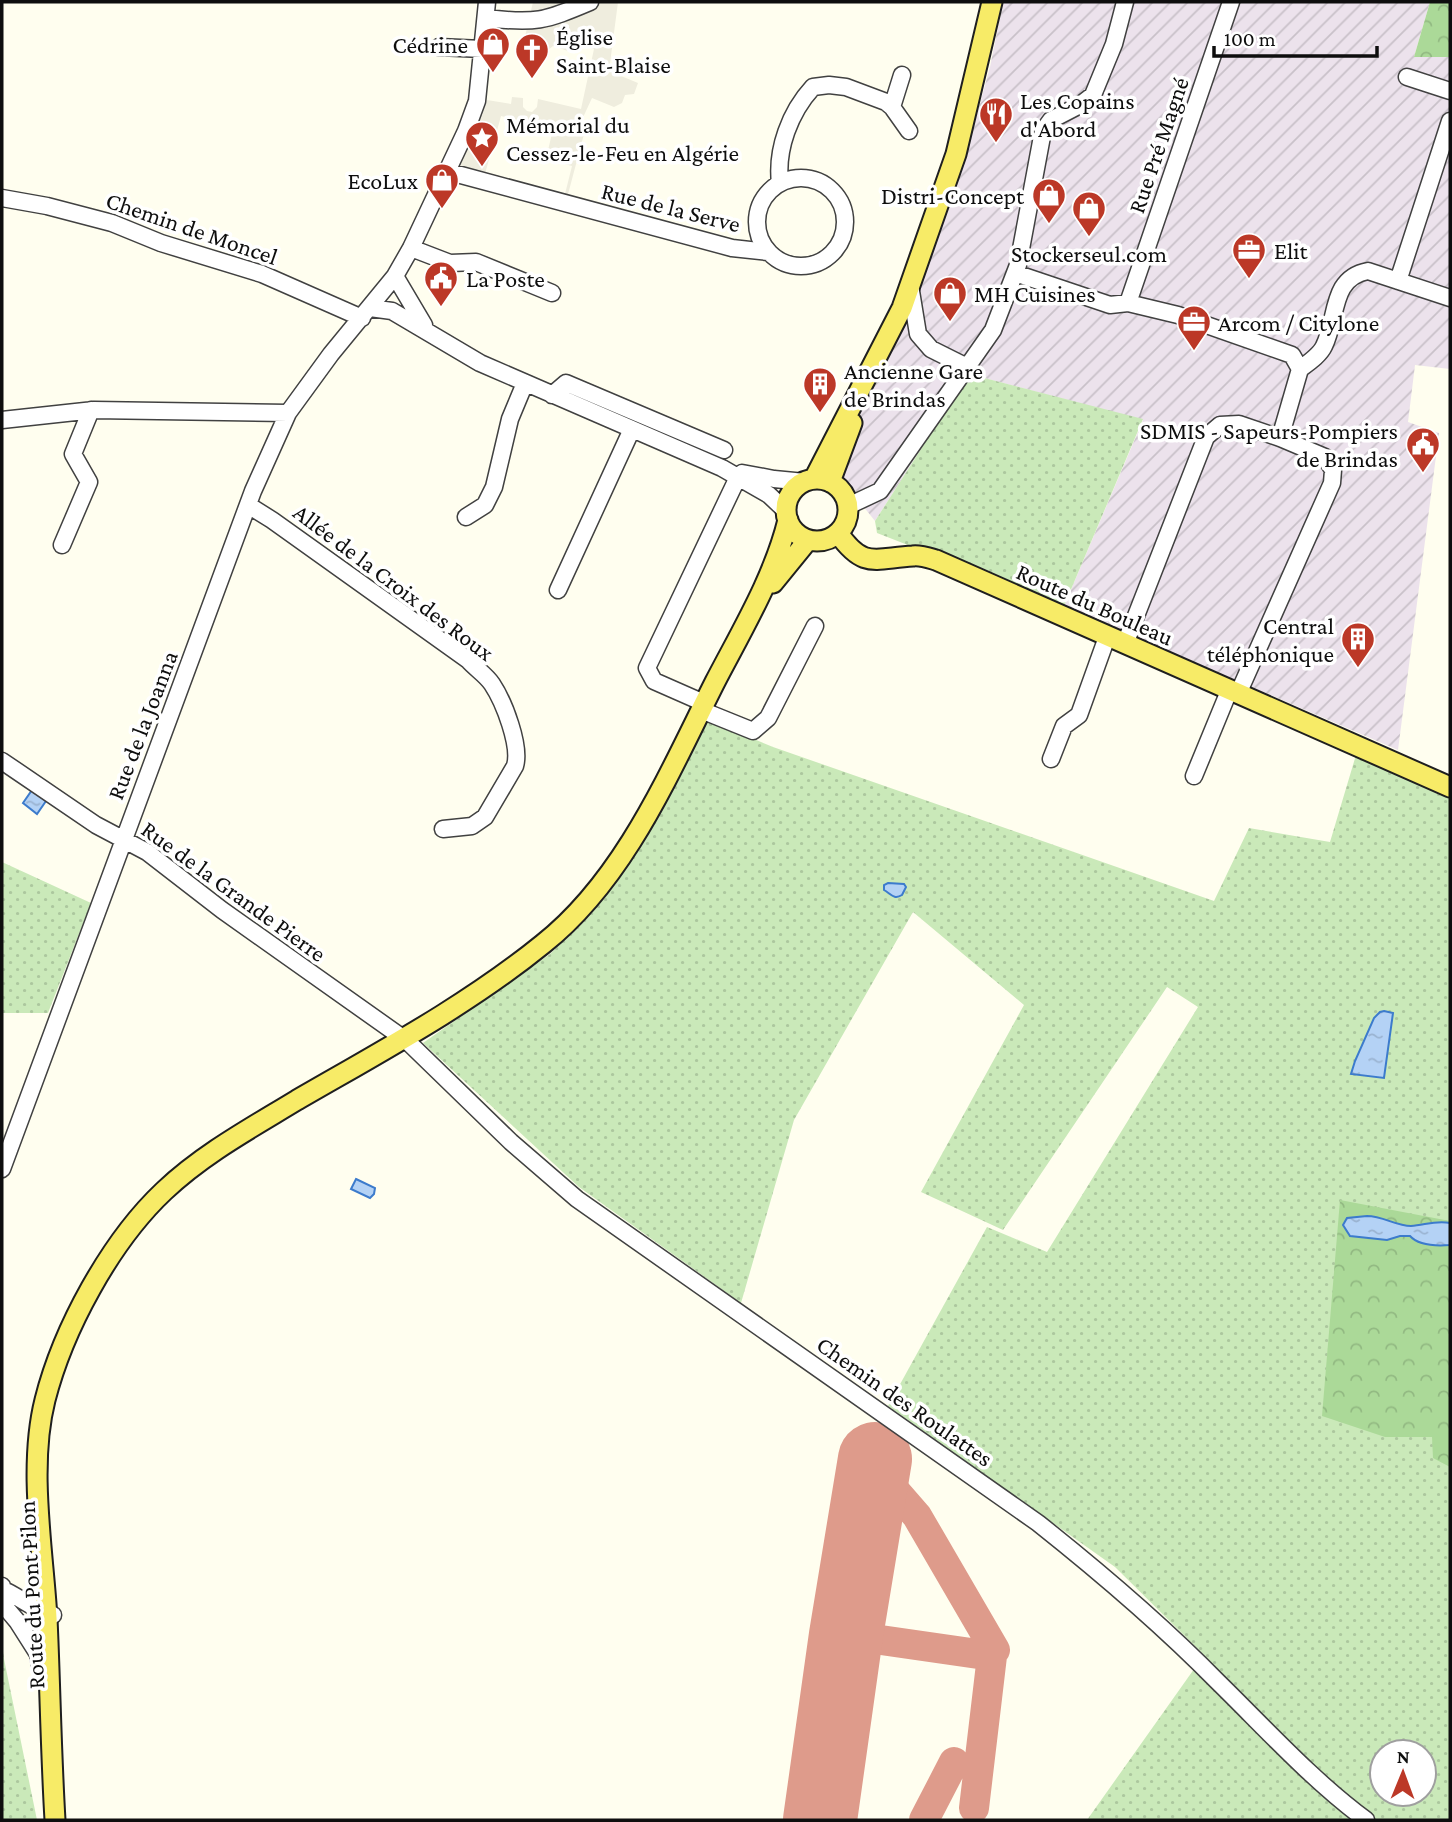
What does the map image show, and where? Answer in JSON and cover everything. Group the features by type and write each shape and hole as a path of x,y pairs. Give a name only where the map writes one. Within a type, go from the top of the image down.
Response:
{"main road":[{"path":"56,1368 63,1345 88,1292 120,1243 163,1192 217,1148 489,984 545,943 569,921 608,874 657,796 751,612 783,538 791,493 816,481 902,308 956,154 992,2"},
{"path":"787,515 792,529 808,540 829,538 838,533 848,516 848,506 839,488 816,481"},
{"name":"Route du Bouleau","path":"838,533 849,549 862,557 886,561 915,555 936,560 1450,787"},
{"path":"751,612 808,540"},
{"name":"Route du Pont Pilon","path":"56,1368 45,1401 39,1438 38,1495 43,1577 51,1615 64,1729 67,1820"},
{"name":"Route du Pont Pilon","path":"55,1820 49,1707 51,1615 47,1437 56,1368"}],"street":[{"path":"486,10 529,22 550,19 590,2"},
{"path":"848,506 880,491 993,330 1015,273 1043,131 1051,120 1093,95 1114,44 1125,2"},
{"name":"Rue Pré Magné","path":"1128,303 1231,2"},
{"name":"Rue de la Joanna","path":"2,1169 272,445 288,413 331,354 391,282 411,248 466,131 477,101 486,10"},
{"path":"439,47 482,49"},
{"path":"892,107 902,75"},
{"path":"1407,77 1450,92"},
{"path":"780,183 778,166 788,125 800,102 813,87 829,85 846,88 886,102 909,131"},
{"path":"1398,281 1450,121"},
{"name":"Rue de la Serve","path":"446,171 484,177 563,204 732,248 768,252"},
{"name":"Rue de la Serve","path":"794,178 809,178 824,184 835,194 843,206 846,221 844,236 836,250 825,260 810,266 795,266 768,252 757,228 757,215 761,202 769,191 794,178"},
{"name":"Chemin de Moncel","path":"2,198 47,206 112,223 161,243 262,274 366,313 392,311 404,316"},
{"path":"411,248 450,263 475,262 552,293"},
{"path":"1280,438 1300,369 1323,348 1342,287 1348,278 1368,271 1450,298"},
{"path":"1015,273 1110,305 1128,303 1178,315 1292,355 1300,369"},
{"path":"391,282 395,307 404,316 480,363 722,468 769,495 787,515"},
{"path":"391,282 427,330"},
{"path":"910,285 918,334 931,349 967,367"},
{"path":"466,517 485,505 494,487 510,419 525,383"},
{"path":"552,395 566,383 724,450"},
{"path":"62,545 89,482 74,454 91,410"},
{"path":"2,420 91,410 288,413"},
{"path":"1051,759 1064,726 1079,715 1116,640 1206,437 1220,425 1239,424 1325,457 1333,470 1332,484 1194,776"},
{"path":"558,590 632,429"},
{"path":"722,468 757,477 816,481"},
{"path":"738,477 647,668 654,681 753,731 768,718 815,626"},
{"name":"Allée de la Croix des Roux","path":"248,505 283,527 468,660 491,683 507,716 518,757 485,817 472,826 443,829"},
{"name":"Rue de la Grande Pierre","path":"2,761 96,825 147,852 265,942 402,1038"},
{"name":"Chemin des Roulattes","path":"402,1038 511,1142 577,1199 1038,1523 1102,1573 1217,1681 1283,1748 1366,1820"},
{"path":"18,1596 35,1588 43,1577"},
{"path":"2,1587 51,1615 36,1624 17,1621"},
{"path":"2,1587 6,1608 38,1654 49,1707"}],"shaded area":[{"path":"533,2 618,2 609,71 638,83 634,94 625,95 622,103 614,107 592,98 579,126 584,134 567,198 564,198 572,166 546,159 553,129 501,116 485,174 464,170 459,164 487,100 511,104 512,97 523,98 523,107 532,112 537,107 538,99 581,109 594,49 581,45 568,51 553,46 542,55 521,54"},
{"path":"1003,2 1430,2 1414,57 1450,57 1450,369 1415,365 1408,422 1439,433 1398,750 1064,606 1143,420 969,374 875,521 839,476 867,394 917,299 965,158 990,67"}],"green space":[{"path":"1430,2 1450,2 1450,57 1414,57"},
{"path":"969,374 1143,419 1064,606 877,533 875,521"},
{"path":"706,719 773,747 1214,901 1249,828 1330,842 1356,755 1450,794 1450,1820 1087,1820 1204,1655 1115,1567 888,1406 987,1227 1047,1252 1198,1007 1167,987 1003,1230 921,1192 1024,1005 913,912 794,1120 741,1303 579,1187 423,1043 550,954 594,910 635,855"},
{"path":"2,862 91,903 48,1013 2,1013"},
{"path":"1340,1200 1450,1221 1450,1467 1433,1458 1432,1437 1385,1437 1322,1416"},
{"path":"2,1644 4,1659 37,1820 2,1820"}],"water":[{"path":"32,790 46,801 37,814 23,803"},
{"path":"904,884 906,887 902,895 895,897 884,890 884,885"},
{"path":"1384,1011 1393,1013 1384,1078 1351,1074 1374,1018"},
{"path":"356,1179 375,1188 370,1198 351,1189"},
{"path":"1367,1216 1405,1226 1450,1223 1450,1245 1423,1244 1410,1236 1387,1240 1350,1236 1343,1225 1347,1218"}],"taxiway":[{"path":"872,1474 897,1493 917,1516 995,1650"},
{"path":"846,1635 992,1656 974,1808"},
{"path":"924,1820 954,1762"}],"runway":[{"path":"820,1820 846,1635 875,1459"}],"place":[{"name":"Cédrine","path":"493,74"},
{"name":"Église Saint-Blaise","path":"532,80"},
{"name":"Les Copains d'Abord","path":"996,144"},
{"name":"Mémorial du Cessez-le-Feu en Algérie","path":"482,168"},
{"name":"EcoLux","path":"442,210"},
{"name":"Distri-Concept","path":"1049,225"},
{"name":"Stockerseul.com","path":"1089,238"},
{"name":"Elit","path":"1249,280"},
{"name":"La Poste","path":"441,308"},
{"name":"MH Cuisines","path":"950,323"},
{"name":"Arcom / Citylone","path":"1194,352"},
{"name":"Ancienne Gare de Brindas","path":"820,414"},
{"name":"SDMIS - Sapeurs-Pompiers de Brindas","path":"1423,474"},
{"name":"Central téléphonique","path":"1358,669"}]}
